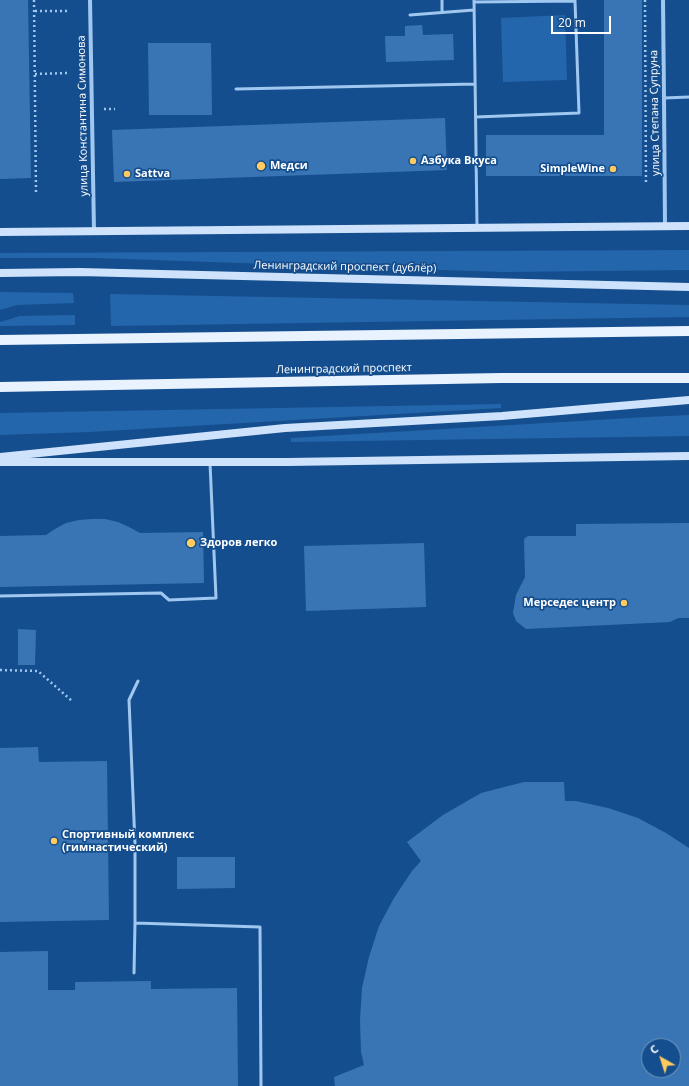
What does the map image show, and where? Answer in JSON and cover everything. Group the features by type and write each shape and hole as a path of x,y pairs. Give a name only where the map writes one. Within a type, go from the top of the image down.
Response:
{"main road":[{"path":"0,232 689,226"},
{"name":"Ленинградский проспект (дублёр)","path":"0,273 80,272 689,287"},
{"path":"0,340 689,331"},
{"name":"Ленинградский проспект","path":"0,387 501,378 689,378"},
{"path":"0,457 285,428 502,416 689,400"},
{"path":"0,462 288,462 689,456"}],"street":[{"name":"улица Константина Симонова","path":"90,0 94,231"},
{"name":"улица Степана Супруна","path":"663,0 665,226"}],"lane":[{"path":"442,0 442,12"},
{"path":"476,117 579,113 575,2 474,1 477,228"},
{"path":"410,14 474,10"},
{"path":"236,88 475,84"},
{"path":"664,98 689,97"},
{"path":"0,596 162,593 169,600 216,598 210,462"},
{"path":"134,973 135,844 129,700 138,681"},
{"path":"135,924 260,927 261,1086"}],"path":[{"path":"34,0 36,194"},
{"path":"645,0 646,185"},
{"path":"34,11 68,11"},
{"path":"35,74 69,73"},
{"path":"99,109 115,108"},
{"path":"0,670 38,671 72,701"}],"shaded area":[{"path":"565,15 567,80 503,82 501,18"},
{"path":"689,250 689,270 502,272 96,258 0,258 0,253"},
{"path":"0,292 73,293 74,303 17,305 0,310"},
{"path":"110,294 689,305 689,317 111,326"},
{"path":"75,315 75,325 0,326 0,322 20,316"},
{"path":"501,404 501,408 89,432 0,435 0,413"},
{"path":"689,415 689,436 291,442 291,438"}],"building":[{"path":"0,0 28,0 31,178 0,179"},
{"path":"604,0 642,0 642,176 486,176 486,135 604,135"},
{"path":"422,25 423,35 453,34 454,60 386,62 385,36 405,36 405,26"},
{"path":"148,43 211,43 212,115 149,115"},
{"path":"445,118 447,170 114,182 112,130"},
{"path":"92,519 105,519 118,522 140,533 203,532 204,583 0,587 0,536 46,535 66,523"},
{"path":"689,523 689,618 678,618 670,622 526,629 516,621 513,613 516,595 525,577 524,540 528,536 576,536 576,524"},
{"path":"424,543 426,607 306,611 304,546"},
{"path":"18,629 36,630 35,665 18,665"},
{"name":"Спортивный комплекс (гимнастический)","path":"38,747 39,762 107,761 109,920 0,922 0,748"},
{"path":"524,782 564,782 565,801 576,801 608,808 638,818 666,833 689,848 689,1086 335,1086 334,1077 364,1065 361,1052 360,1020 362,988 369,957 379,926 394,898 412,871 421,861 407,842 443,815 481,793"},
{"path":"177,857 235,857 235,888 177,889"},
{"path":"48,951 48,990 75,990 75,982 151,981 151,989 237,988 238,1086 0,1086 0,952"}],"place":[{"name":"Азбука Вкуса","path":"413,161"},
{"name":"Медси","path":"261,166"},
{"name":"SimpleWine","path":"613,169"},
{"name":"Sattva","path":"127,174"},
{"name":"Здоров легко","path":"191,543"},
{"name":"Мерседес центр","path":"624,603"},
{"name":"Спортивный комплекс (гимнастический)","path":"54,841"}]}
